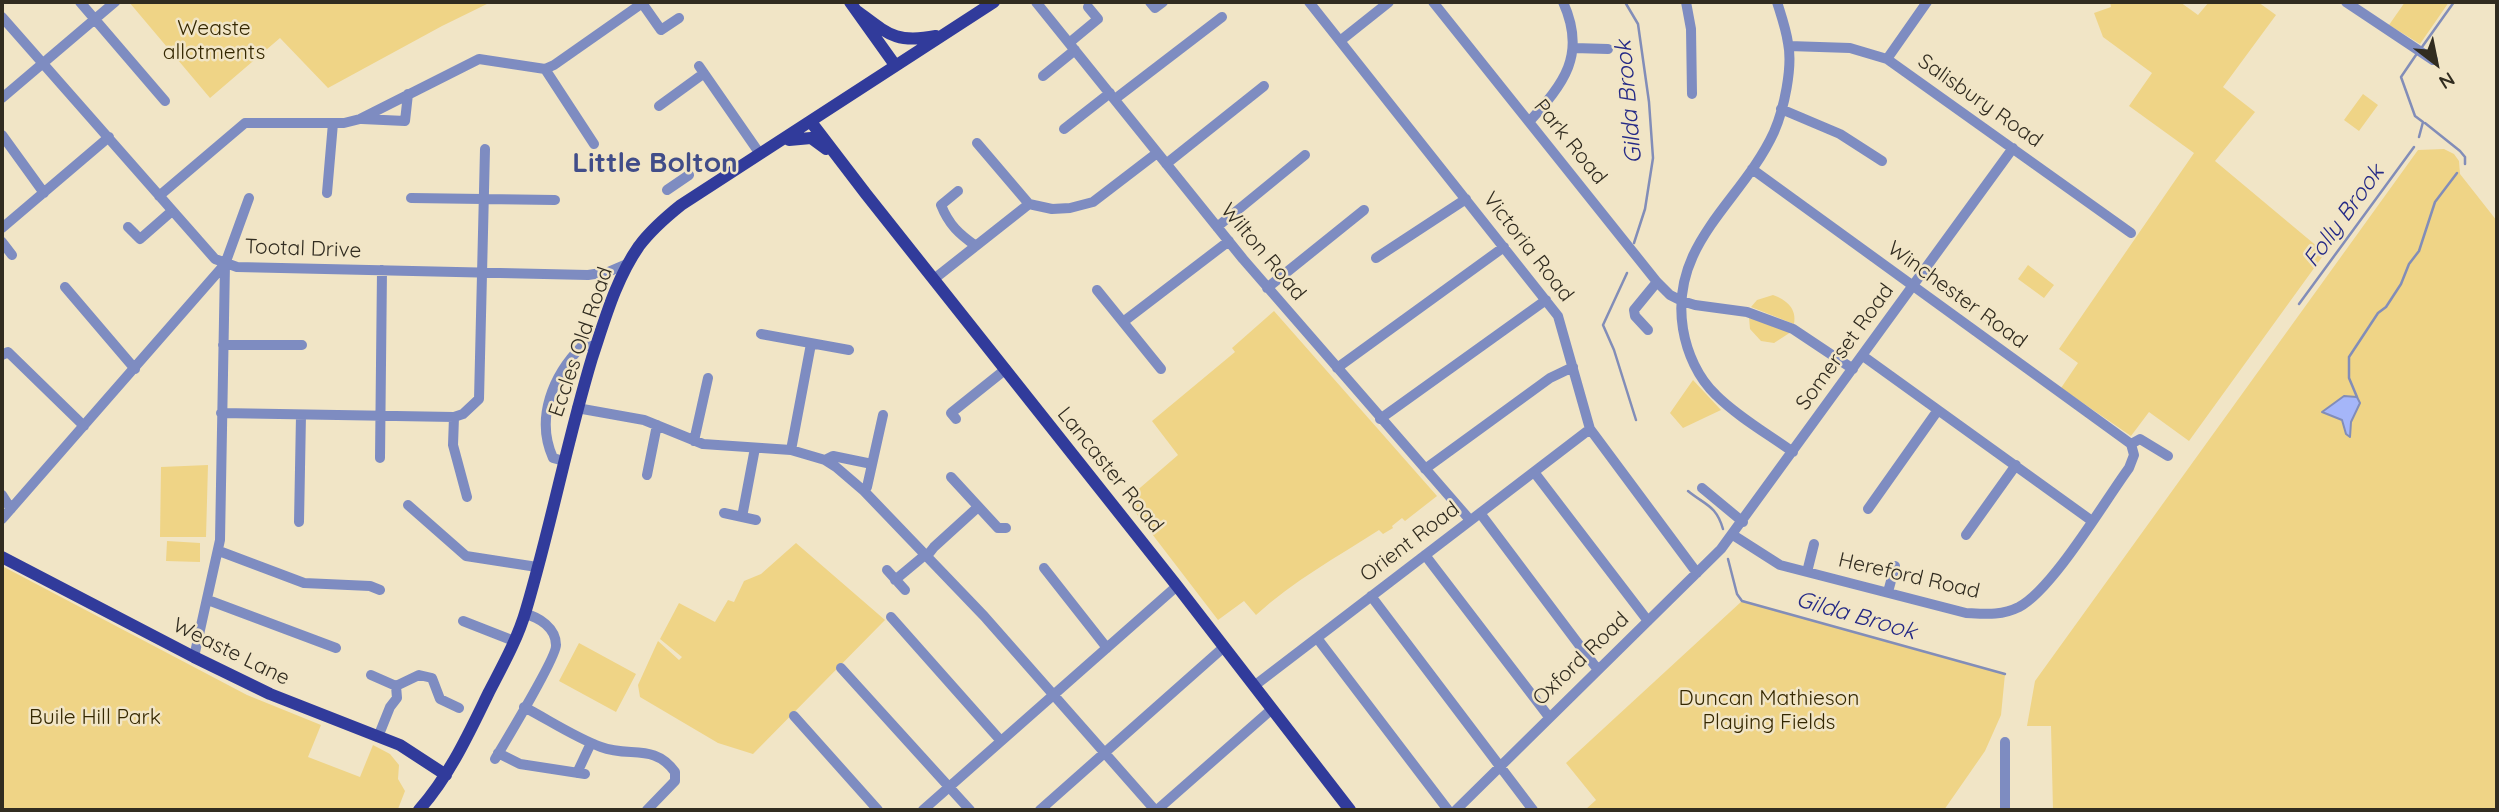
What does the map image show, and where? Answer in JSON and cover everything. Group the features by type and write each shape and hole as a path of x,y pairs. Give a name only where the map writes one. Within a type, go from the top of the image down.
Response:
{"main road":[{"name":"Eccles Old Road","path":"419,810 446,775 525,614 577,408 596,346 618,283 640,244 662,220 689,200 994,2"},
{"path":"854,7 895,38 941,36"},
{"path":"854,7 895,65"},
{"name":"Lancaster Road","path":"811,122 1224,646 1349,810"},
{"name":"Lancaster Road","path":"781,141 811,138 836,156"},
{"name":"Weaste Lane","path":"2,557 270,694 400,745 446,775"}],"street":[{"path":"80,2 165,101"},
{"path":"2,98 115,2"},
{"path":"159,196 245,123 344,124 361,119 479,59 545,69 643,2 661,30 679,18"},
{"name":"Wilton Road","path":"1036,2 1267,288 1425,469 1475,516 1598,670"},
{"path":"1150,2 1155,8 1163,2"},
{"name":"Victoria Road","path":"1309,2 1561,322 1590,429 1697,573"},
{"path":"1340,41 1389,2"},
{"name":"Park Road","path":"1433,2 1657,282 1670,295 1682,301"},
{"path":"1529,122 1558,90 1570,67 1574,48 1570,16 1563,2"},
{"path":"1685,2 1691,29 1692,94"},
{"path":"1777,2 1789,46 1786,93 1774,131 1752,170 1707,230 1691,257 1683,287 1681,318 1685,341 1702,377 1716,395 1793,452"},
{"path":"1887,59 1927,2"},
{"path":"2346,2 2430,58"},
{"path":"1043,76 1098,19 1088,8"},
{"name":"Tootal Drive","path":"2,17 215,260 225,264 237,267 588,275 608,272 629,263"},
{"path":"1064,129 1222,17"},
{"name":"Salisbury Road","path":"1789,46 1850,48 1887,59 2132,233"},
{"path":"1574,48 1608,49"},
{"path":"545,69 594,144"},
{"path":"659,106 701,70 760,154"},
{"path":"1166,164 1264,86"},
{"path":"361,119 405,121 408,94"},
{"path":"1781,109 1840,134 1882,161"},
{"path":"327,193 332,123"},
{"path":"2,135 44,193"},
{"path":"2,228 109,137"},
{"path":"977,143 1029,204 1059,209 1093,202 1157,153"},
{"name":"Somerset Road","path":"1733,535 2012,148"},
{"path":"221,413 454,417 463,414 479,399 485,149"},
{"path":"1217,227 1305,155"},
{"name":"Winchester Road","path":"1752,170 2132,450"},
{"path":"667,190 689,175"},
{"path":"677,183 689,200"},
{"path":"958,191 942,205 948,221 958,233 976,246"},
{"path":"2,519 225,264 249,198"},
{"path":"411,198 555,200"},
{"path":"1381,257 1466,199"},
{"path":"934,279 1029,204"},
{"path":"1267,288 1364,210"},
{"path":"128,227 140,240 172,211"},
{"path":"1123,322 1228,241"},
{"path":"2,242 12,255"},
{"path":"1337,368 1504,247"},
{"path":"194,657 219,551 225,264"},
{"path":"380,458 382,270"},
{"name":"Tootal Drive","path":"588,275 618,283"},
{"path":"210,281 224,296"},
{"path":"1648,330 1635,316 1634,310 1657,282"},
{"path":"65,288 135,369"},
{"path":"1097,290 1161,369"},
{"path":"1380,419 1546,300"},
{"path":"1682,301 1747,312 1793,329 1853,369"},
{"path":"761,334 849,350"},
{"path":"791,450 811,344"},
{"path":"223,345 302,345"},
{"path":"564,461 553,458 549,450 545,424 550,396 558,376 570,358 582,346 596,346"},
{"path":"4,350 84,426"},
{"path":"1863,356 2092,521"},
{"path":"1425,469 1550,378 1573,367"},
{"path":"956,419 951,413 1006,369"},
{"path":"694,441 708,378"},
{"path":"577,408 644,420 694,441 715,446 791,450 825,460 864,491 984,616 1156,810 1272,709"},
{"path":"1868,509 1938,410"},
{"path":"299,522 301,415"},
{"path":"864,491 873,464 883,415"},
{"path":"454,417 453,445 467,497"},
{"path":"647,475 657,425"},
{"name":"Orient Road","path":"1254,686 1590,429"},
{"path":"2132,450 2140,439 2168,456"},
{"path":"742,517 755,448"},
{"name":"Hereford Road","path":"1733,535 1780,565 1966,613 1995,615 2010,611 2034,597 2049,580 2129,468 2132,450"},
{"path":"825,460 834,456 873,464"},
{"path":"1965,535 2016,466"},
{"path":"1534,472 1648,621"},
{"path":"951,477 998,528 1006,528"},
{"path":"1702,488 1743,522"},
{"path":"2,495 11,509"},
{"path":"408,505 466,555 537,567"},
{"path":"895,580 926,556 978,507"},
{"path":"724,513 756,520"},
{"name":"Oxford Road","path":"1456,810 1733,535"},
{"path":"1807,572 1814,544"},
{"path":"219,551 304,583 374,584"},
{"path":"1425,555 1549,717"},
{"path":"1888,592 1895,566"},
{"path":"1044,568 1107,648"},
{"path":"887,570 905,590"},
{"path":"923,810 1177,586"},
{"path":"1371,596 1533,810"},
{"path":"208,600 326,638 336,648"},
{"path":"525,614 538,616 554,633 557,647 496,756 520,764 581,774 591,743"},
{"path":"891,617 1001,741"},
{"path":"463,621 514,641"},
{"path":"1317,638 1448,810"},
{"path":"1040,810 1224,646"},
{"path":"841,668 970,810"},
{"path":"371,675 396,686 419,675 432,678 440,699 459,708"},
{"path":"378,737 390,707 397,698 396,686"},
{"path":"524,706 591,743 610,750 655,755 674,770 674,783 647,810"},
{"path":"794,716 878,810"},
{"path":"2004,742 2006,810"}],"green space":[{"name":"Weaste allotments","path":"129,2 491,2 328,88 280,38 210,98"},
{"path":"2110,2 2180,2 2198,15 2209,2 2258,2 2276,15 2223,87 2255,112 2215,161 2325,253 2189,441 2149,412 2131,436 2061,388 2078,363 2059,349 2194,153 2129,106 2152,73 2103,37 2094,13 2111,7"},
{"path":"2405,2 2449,2 2420,44 2389,25"},
{"path":"2363,94 2378,105 2359,131 2344,120"},
{"path":"2444,149 2454,154 2459,161 2460,174 2497,221 2497,810 2053,810 2051,726 2027,726 2035,681 2418,150"},
{"path":"2028,265 2054,285 2044,298 2018,279"},
{"path":"1773,295 1790,306 1794,314 1794,324 1751,307 1757,300"},
{"path":"1274,311 1437,496 1405,521 1402,518 1383,534 1379,530 1316,570 1256,615 1244,601 1218,620 1126,500 1178,455 1152,421 1235,352 1232,348"},
{"path":"1749,317 1791,332 1774,343 1761,341 1750,329"},
{"path":"1693,380 1721,410 1683,428 1670,413"},
{"path":"208,465 206,537 160,537 161,467"},
{"path":"167,541 200,543 200,562 166,561"},
{"path":"796,543 885,620 753,754 718,743 640,697 638,685 658,641 679,660 682,657 660,639 679,603 715,622 728,600 734,602 744,581 761,574"},
{"name":"Buile Hill Park","path":"2,566 247,695 321,725 308,757 360,777 373,745 390,754 399,765 398,779 405,791 398,809 2,810"},
{"name":"Duncan Mathieson Playing Fields","path":"1742,601 2005,674 2001,715 1985,751 1944,810 1585,810 1596,800 1566,763"},
{"path":"579,643 636,674 616,712 559,681"}],"water":[{"path":"2344,396 2357,397 2360,403 2351,422 2350,437 2346,434 2342,420 2322,412"}],"waterway":[{"name":"Gilda Brook","path":"1625,2 1638,24 1649,102 1653,158 1645,209 1634,243"},
{"name":"Folly Brook","path":"2422,47 2454,2"},
{"name":"Folly Brook","path":"2418,52 2401,77 2415,116 2423,122 2419,137"},
{"path":"2425,123 2460,151 2465,157 2465,164"},
{"name":"Folly Brook","path":"2299,304 2414,147"},
{"path":"2357,397 2349,378 2349,357 2401,284 2409,264 2419,251 2435,202 2457,173"},
{"name":"Gilda Brook","path":"1627,273 1603,325 1614,350 1636,420"},
{"name":"Gilda Brook","path":"1688,491 1713,510 1723,529"},
{"name":"Gilda Brook","path":"1728,559 1737,594 1742,601 2005,674"}],"district":[{"name":"Little Bolton","path":"655,164"}]}
